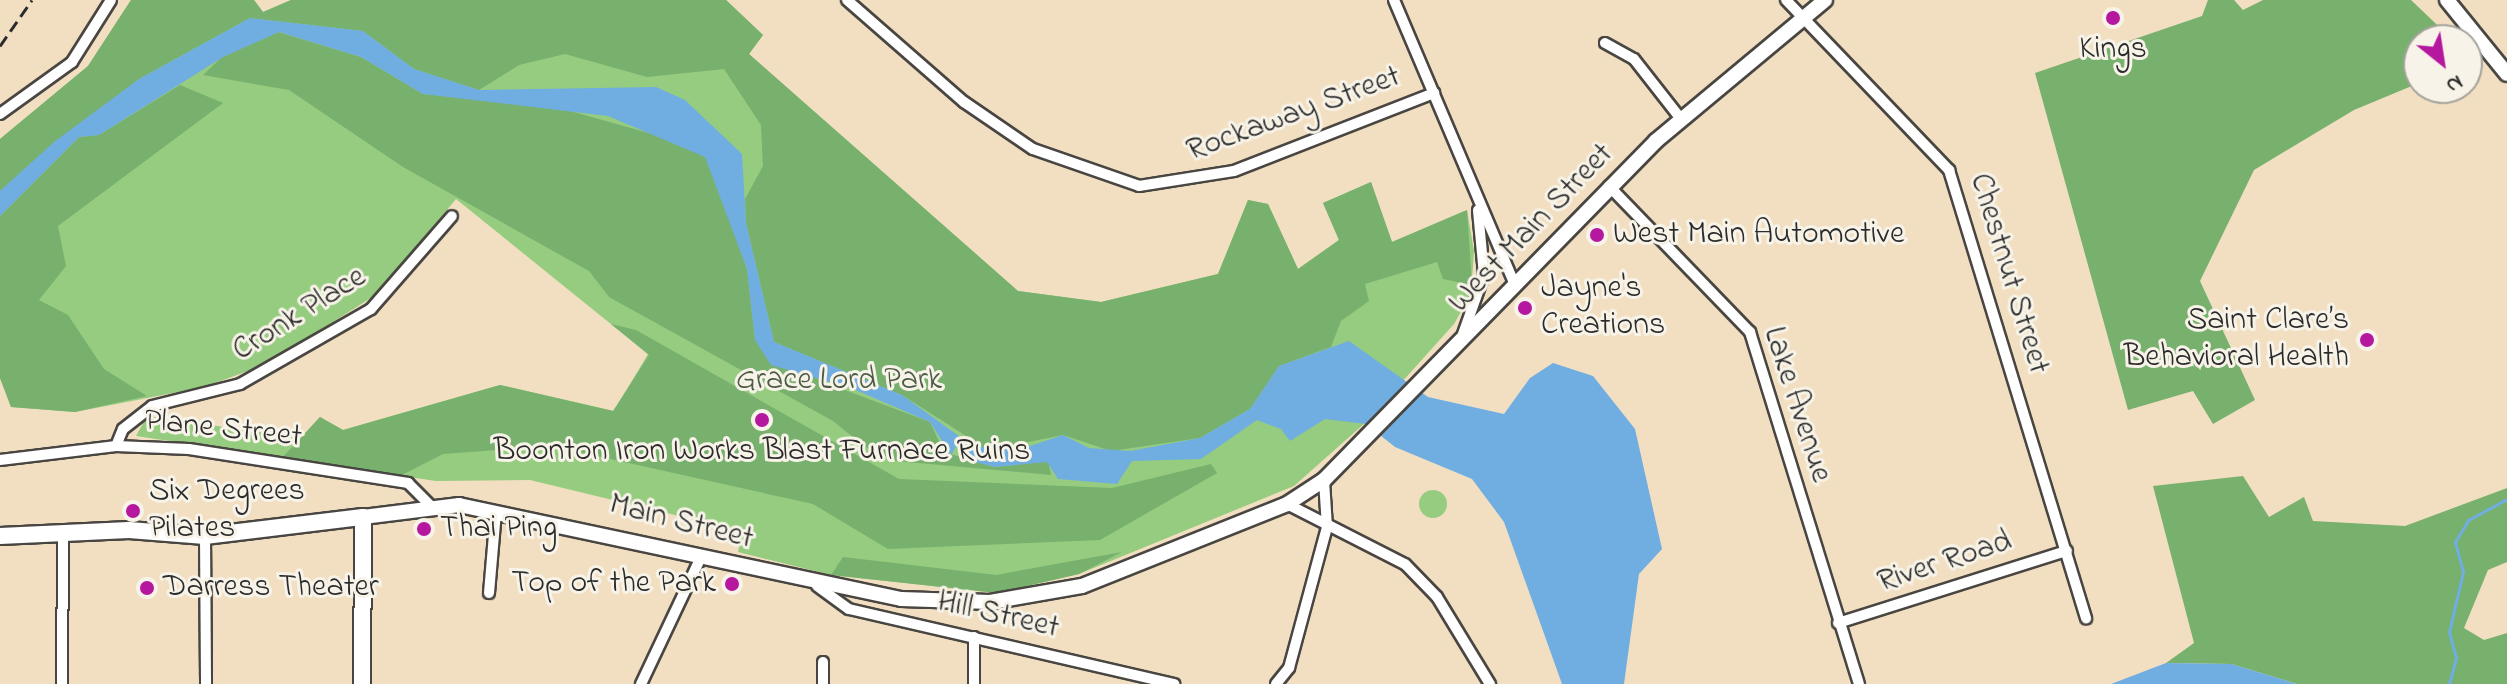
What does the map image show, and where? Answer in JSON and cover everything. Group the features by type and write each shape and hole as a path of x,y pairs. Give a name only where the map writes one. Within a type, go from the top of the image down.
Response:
{"main road":[{"name":"Main Street","path":"0,536 63,533 205,536 363,517"},
{"path":"362,684 363,517"}],"street":[{"path":"0,114 72,62 111,0"},
{"name":"Rockaway Street","path":"847,0 917,64 1026,145 1088,174 1139,186 1234,171 1434,93"},
{"path":"1394,0 1515,285"},
{"name":"Chestnut Street","path":"1786,0 1949,170 2086,619"},
{"name":"West Main Street","path":"1287,504 1324,480 1372,437 1609,186 1681,119 1825,0"},
{"path":"2447,0 2507,74"},
{"path":"1605,43 1634,59 1681,119"},
{"name":"Lake Avenue","path":"1609,186 1750,332 1859,684"},
{"path":"1457,349 1484,275 1474,192"},
{"name":"Cronk Place","path":"116,446 123,429 152,406 240,384 371,309 452,216"},
{"name":"Plane Street","path":"0,460 116,446 236,455 408,483 429,504"},
{"path":"1276,684 1289,668 1327,527 1324,480"},
{"name":"Main Street","path":"363,517 429,504 496,512 817,586 951,603 1032,598 1114,574 1287,504"},
{"path":"1287,504 1327,527 1377,545 1422,580 1490,684"},
{"path":"489,593 496,512"},
{"path":"62,684 63,533"},
{"path":"205,536 206,684"},
{"name":"River Road","path":"1838,623 2067,551"},
{"path":"641,684 701,557"},
{"name":"Hill Street","path":"817,586 849,609 1174,684"},
{"path":"974,637 974,684"},
{"path":"823,662 823,684"}],"green space":[{"name":"Grace Lord Park","path":"131,0 254,0 263,12 291,0 726,0 763,35 749,54 1018,291 1101,302 1218,274 1248,200 1268,204 1298,269 1339,240 1323,203 1371,182 1392,242 1467,210 1474,251 1471,294 1454,324 1365,423 1294,486 1079,574 997,593 831,575 738,552 741,538 708,523 530,480 436,481 136,436 147,416 301,438 320,417 343,430 500,385 614,411 648,354 456,199 377,294 267,364 204,387 75,412 11,407 0,378 0,139 88,66"},
{"path":"131,0 254,0 263,12 291,0 726,0 763,35 749,54 1018,291 1101,302 1218,274 1248,200 1268,204 1298,269 1339,240 1323,203 1371,182 1392,242 1467,210 1472,285 1443,279 1437,262 1365,284 1369,301 1341,321 1331,347 1279,366 1250,409 1200,438 1111,451 1063,435 988,450 902,395 774,342 746,223 745,199 763,166 761,125 724,69 647,77 565,54 519,65 479,90 414,69 363,31 250,18 139,79 0,191 0,139 88,66"},
{"path":"2208,0 2234,0 2243,10 2263,0 2411,0 2436,24 2403,24 2403,90 2354,110 2254,170 2200,281 2255,400 2213,424 2193,391 2128,410 2035,73 2202,16"},
{"path":"278,32 361,57 423,94 545,104 681,142 705,157 719,183 747,269 755,340 821,381 930,422 944,452 995,467 1048,461 1051,475 896,461 864,446 833,421 609,297 589,271 403,167 289,90 203,75 222,57"},
{"path":"180,85 223,103 58,226 66,266 39,300 68,315 104,369 147,396 75,412 11,407 0,378 0,216 79,137 99,135"},
{"path":"611,324 636,330 899,479 1112,488 1211,464 1217,473 1100,540 888,549 813,504 552,446 443,454 400,476 281,459 320,417 343,430 500,385 613,411 649,355"},
{"path":"2243,476 2269,517 2304,497 2313,521 2405,526 2507,488 2507,562 2488,570 2464,628 2484,640 2507,633 2507,684 2297,684 2231,664 2166,663 2194,643 2153,486"},
{"path":"1433,490 1443,494 1447,504 1443,514 1433,518 1423,514 1419,504 1423,494"},
{"path":"1122,552 1079,574 997,593 831,575 843,557 996,575"}],"water":[{"path":"250,18 363,31 414,69 479,90 656,87 685,100 742,154 746,223 774,342 902,395 974,447 1027,447 1063,435 1089,448 1130,451 1200,438 1250,409 1279,366 1349,341 1428,397 1504,414 1530,378 1553,363 1593,376 1635,429 1662,549 1639,574 1624,684 1562,684 1504,522 1472,479 1395,447 1366,424 1325,419 1290,441 1281,429 1257,420 1201,459 1132,461 1117,484 1058,479 1047,462 995,467 967,460 968,450 957,445 951,455 930,422 851,388 771,365 755,340 747,269 705,157 608,116 423,94 361,57 279,32 223,57 99,135 79,137 0,216 0,191 54,142 139,79"},
{"path":"2166,663 2231,664 2297,684 2111,684"}],"waterway":[{"path":"2449,684 2456,658 2449,632 2463,572 2455,542 2468,520 2507,499"}],"railway":[{"path":"0,46 32,0"}],"place":[{"name":"Kings","path":"2113,18"},
{"name":"West Main Automotive","path":"1597,235"},
{"name":"Jayne's Creations","path":"1525,308"},
{"name":"Saint Clare’s Behavioral Health","path":"2367,340"},
{"name":"Boonton Iron Works Blast Furnace Ruins","path":"762,420"},
{"name":"Six Degrees Pilates","path":"133,511"},
{"name":"Thai Ping","path":"424,529"},
{"name":"Top of the Park","path":"732,584"},
{"name":"Darress Theater","path":"147,588"}]}
